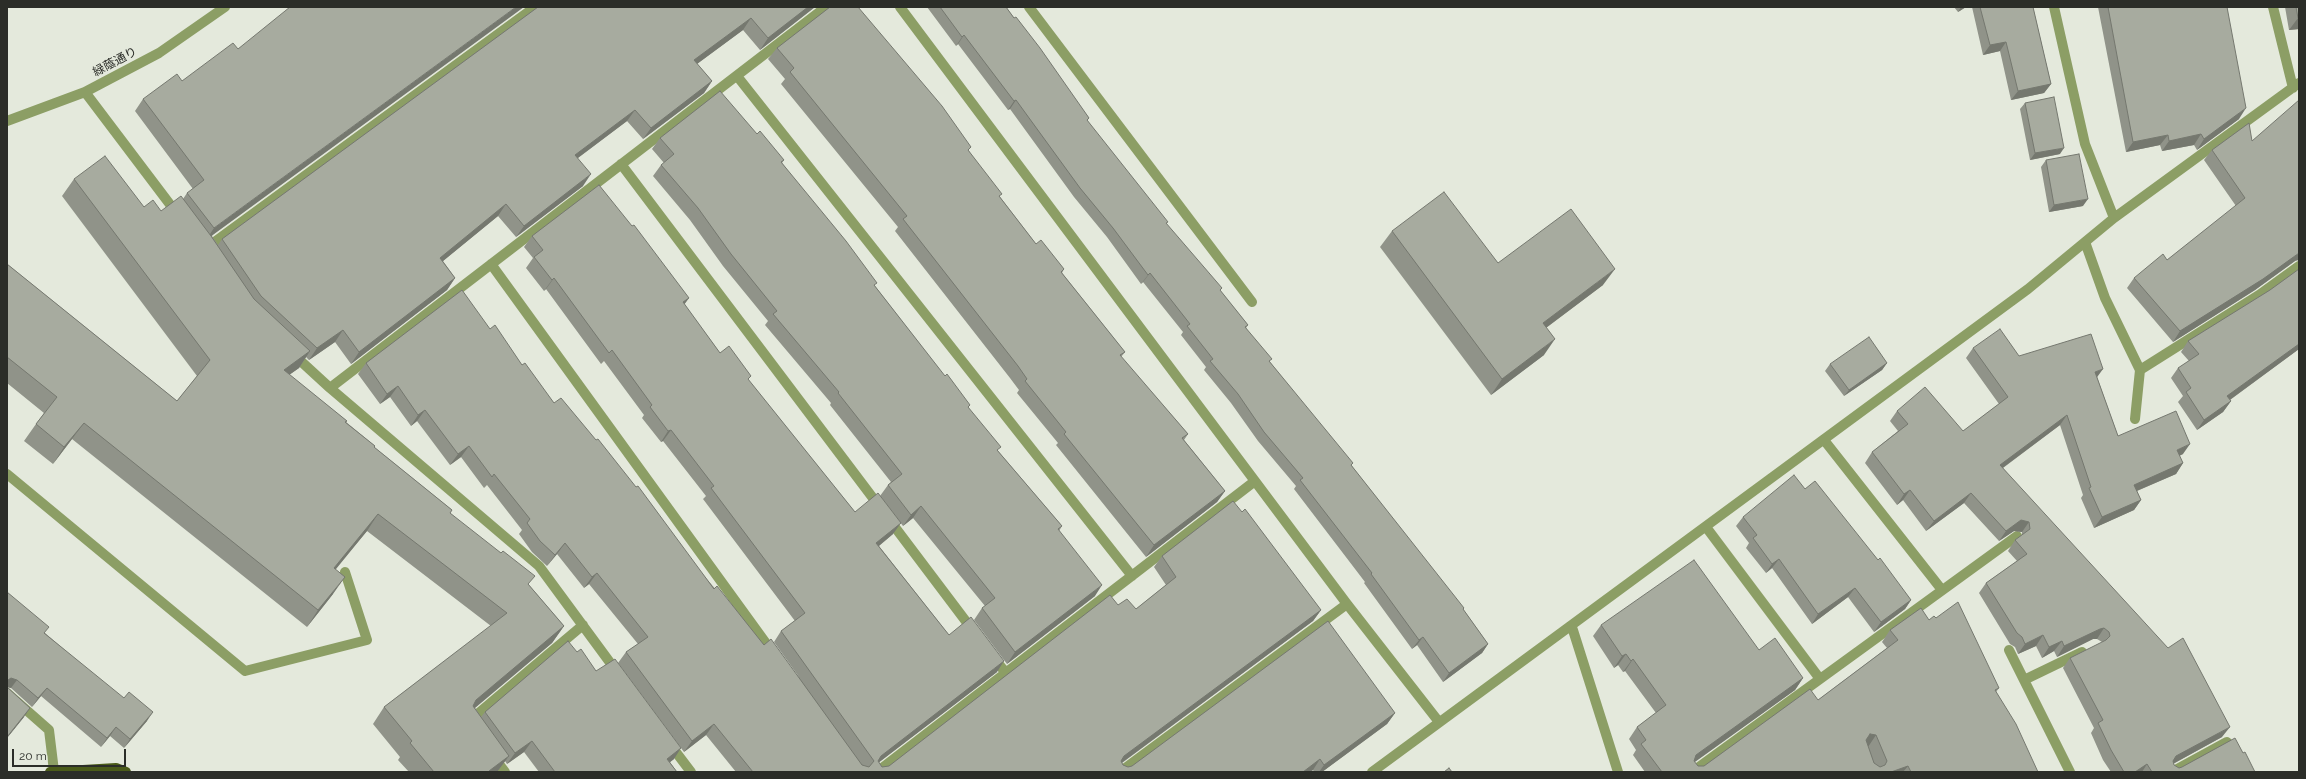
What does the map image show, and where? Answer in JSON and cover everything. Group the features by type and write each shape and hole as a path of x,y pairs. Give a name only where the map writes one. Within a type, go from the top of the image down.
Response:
{"main road":[{"path":"52,771 116,768 126,772"}],"street":[{"name":"緑蔭通り","path":"7,121 85,92 159,53 225,7"},
{"path":"204,249 535,7"},
{"path":"330,388 826,7"},
{"path":"900,7 1347,604 1439,722"},
{"path":"1028,7 1252,302"},
{"path":"2054,7 2085,144 2114,218"},
{"path":"1372,772 1572,627 2028,289 2114,218 2296,85 2273,7"},
{"path":"737,76 1132,576"},
{"path":"85,92 185,224"},
{"path":"621,164 1006,673"},
{"path":"2085,242 2105,298 2140,370 2136,419"},
{"path":"491,264 780,663"},
{"path":"2140,370 2259,295 2299,266"},
{"path":"283,345 330,388 539,566 625,682"},
{"path":"1824,440 1942,590"},
{"path":"7,474 245,671 367,640 345,572"},
{"path":"878,772 1255,481"},
{"path":"1706,527 1820,679"},
{"path":"1692,772 2017,536"},
{"path":"1120,772 1347,604"},
{"path":"472,728 468,722 583,625"},
{"path":"1572,627 1618,772"},
{"path":"2024,680 2090,648"},
{"path":"2009,650 2070,772"},
{"path":"7,693 49,730 52,771"},
{"path":"663,734 691,772"},
{"path":"2172,772 2227,742"},
{"path":"486,747 505,772"}],"building":[{"path":"290,7 516,7 214,228 187,193 204,180 143,99 177,74 182,81 233,43 238,49"},
{"path":"538,7 808,7 768,38 751,18 694,60 712,81 651,128 635,110 575,155 591,174 524,226 506,204 440,258 455,278 359,352 343,330 317,348 261,296 222,239"},
{"path":"830,7 858,7 942,106 971,147 968,150 1002,194 999,196 1036,244 1041,240 1064,269 1061,272 1125,352 1120,355 1188,434 1182,438 1225,491 1154,545 1064,434 1066,432 1025,381 1027,379 1018,366 903,219 907,216 790,72 794,68 777,48"},
{"path":"940,7 1006,7 1014,18 1016,17 1040,48 1089,118 1087,120 1168,222 1166,223 1222,288 1220,290 1248,325 1245,327 1272,359 1269,361 1353,463 1351,465 1464,608 1463,609 1488,644 1449,673 1423,637 1419,640 1371,574 1372,573 1300,480 1303,478 1264,432 1238,394 1210,361 1213,359 1187,326 1190,324 1150,273 1148,275 1113,228 1080,188 1016,100 1014,101 964,35 962,37"},
{"path":"1980,7 2033,7 2051,84 2018,91 2006,42 1990,45"},
{"path":"2108,7 2227,7 2246,108 2204,139 2201,134 2169,141 2168,135 2133,142"},
{"path":"2296,7 2299,7 2299,18 2298,18"},
{"path":"720,91 757,134 760,131 784,160 781,162 846,241 877,283 874,285 945,376 947,374 970,405 968,407 1001,447 997,450 1062,526 1058,529 1102,585 1015,652 982,608 995,598 921,506 911,515 888,485 902,474 838,393 839,392 773,314 777,311 731,254 698,208 661,165 674,154 660,138"},
{"path":"2054,97 2064,148 2035,153 2025,103"},
{"path":"2299,100 2299,253 2263,279 2180,331 2134,278 2163,254 2167,260 2245,198 2212,150 2249,123 2252,141"},
{"path":"2079,154 2088,199 2054,205 2046,160"},
{"path":"105,156 144,207 153,200 161,211 181,196 211,236 254,299 310,351 284,370 347,421 345,422 375,446 374,447 452,510 450,513 501,553 503,551 535,576 528,584 564,626 476,700 473,706 509,756 489,771 490,772 434,772 410,743 412,741 384,707 507,613 378,514 334,568 345,577 318,610 84,423 64,447 36,424 57,397 7,357 7,264 177,401 210,360 74,179"},
{"path":"599,185 632,226 634,225 689,298 683,302 720,353 729,346 751,376 748,379 855,512 878,493 901,523 876,543 949,635 971,617 1004,661 881,756 878,761 882,767 889,766 1110,595 1118,605 1127,599 1136,609 1176,577 1162,556 1233,501 1242,512 1245,509 1321,610 1124,756 1121,761 1123,765 1128,767 1132,766 1328,621 1395,713 1324,765 1320,759 1303,772 753,772 714,724 692,741 626,652 648,637 597,573 592,577 565,543 555,555 540,541 527,523 530,519 494,474 492,477 469,446 458,454 425,410 418,415 398,386 387,394 366,363 462,290 490,329 495,325 522,365 525,363 554,403 561,398 596,440 598,439 636,487 638,486 714,589 717,586 764,645 771,639 862,765 869,767 874,761 781,631 805,613 711,488 714,486 671,430 668,431 650,407 652,405 612,350 609,353 554,278 552,280 534,257 543,250 532,236"},
{"path":"1444,192 1498,263 1571,209 1615,269 1543,323 1555,339 1502,379 1392,231"},
{"path":"2299,269 2299,344 2227,396 2231,401 2204,420 2186,392 2191,388 2178,368 2199,354 2188,341 2270,290"},
{"path":"2000,329 2019,356 2091,334 2103,369 2095,372 2118,436 2176,411 2190,444 2177,450 2183,463 2134,485 2141,500 2102,517 2089,488 2091,487 2067,415 2000,465 2168,648 2183,638 2230,727 2176,756 2173,761 2174,765 2179,768 2182,767 2235,738 2243,753 2245,752 2255,772 2152,772 2147,764 2135,772 2124,772 2098,723 2103,720 2070,658 2106,640 2110,636 2109,632 2104,628 2100,629 2064,646 2062,641 2049,647 2043,635 2025,644 2022,637 2017,633 1986,583 2027,554 2015,540 2030,529 2029,522 2021,520 2006,531 1971,493 1934,521 1910,490 1904,494 1872,452 1908,424 1897,411 1925,387 1963,431 2008,397 1973,348"},
{"path":"1869,337 1887,363 1849,390 1830,364"},
{"path":"1794,475 1805,489 1815,481 1878,560 1880,558 1911,600 1881,622 1855,588 1818,614 1779,559 1772,564 1753,538 1757,535 1743,517"},
{"path":"1694,560 1759,650 1775,638 1803,678 1696,755 1694,761 1698,766 1704,766 1810,689 1818,700 1898,640 1890,630 1921,608 1929,620 1934,616 1936,618 1958,602 1999,688 1995,690 2016,724 2038,772 1911,772 1908,766 1891,772 1662,772 1641,744 1646,740 1637,727 1666,705 1633,659 1631,661 1626,654 1622,656 1601,625","holes":["1870,734 1876,735 1887,761 1885,765 1880,767 1874,763 1866,740"]},
{"path":"7,592 49,627 44,633 124,698 129,692 153,712 130,739 116,727 107,738 47,688 38,698 17,680 11,678 8,680 7,687"},
{"path":"568,641 577,652 581,649 596,671 615,659 681,748 667,759 677,772 555,772 532,741 515,753 485,712"},
{"path":"7,687 30,708 7,737"},
{"path":"1449,768 1452,772 1444,772"}]}
